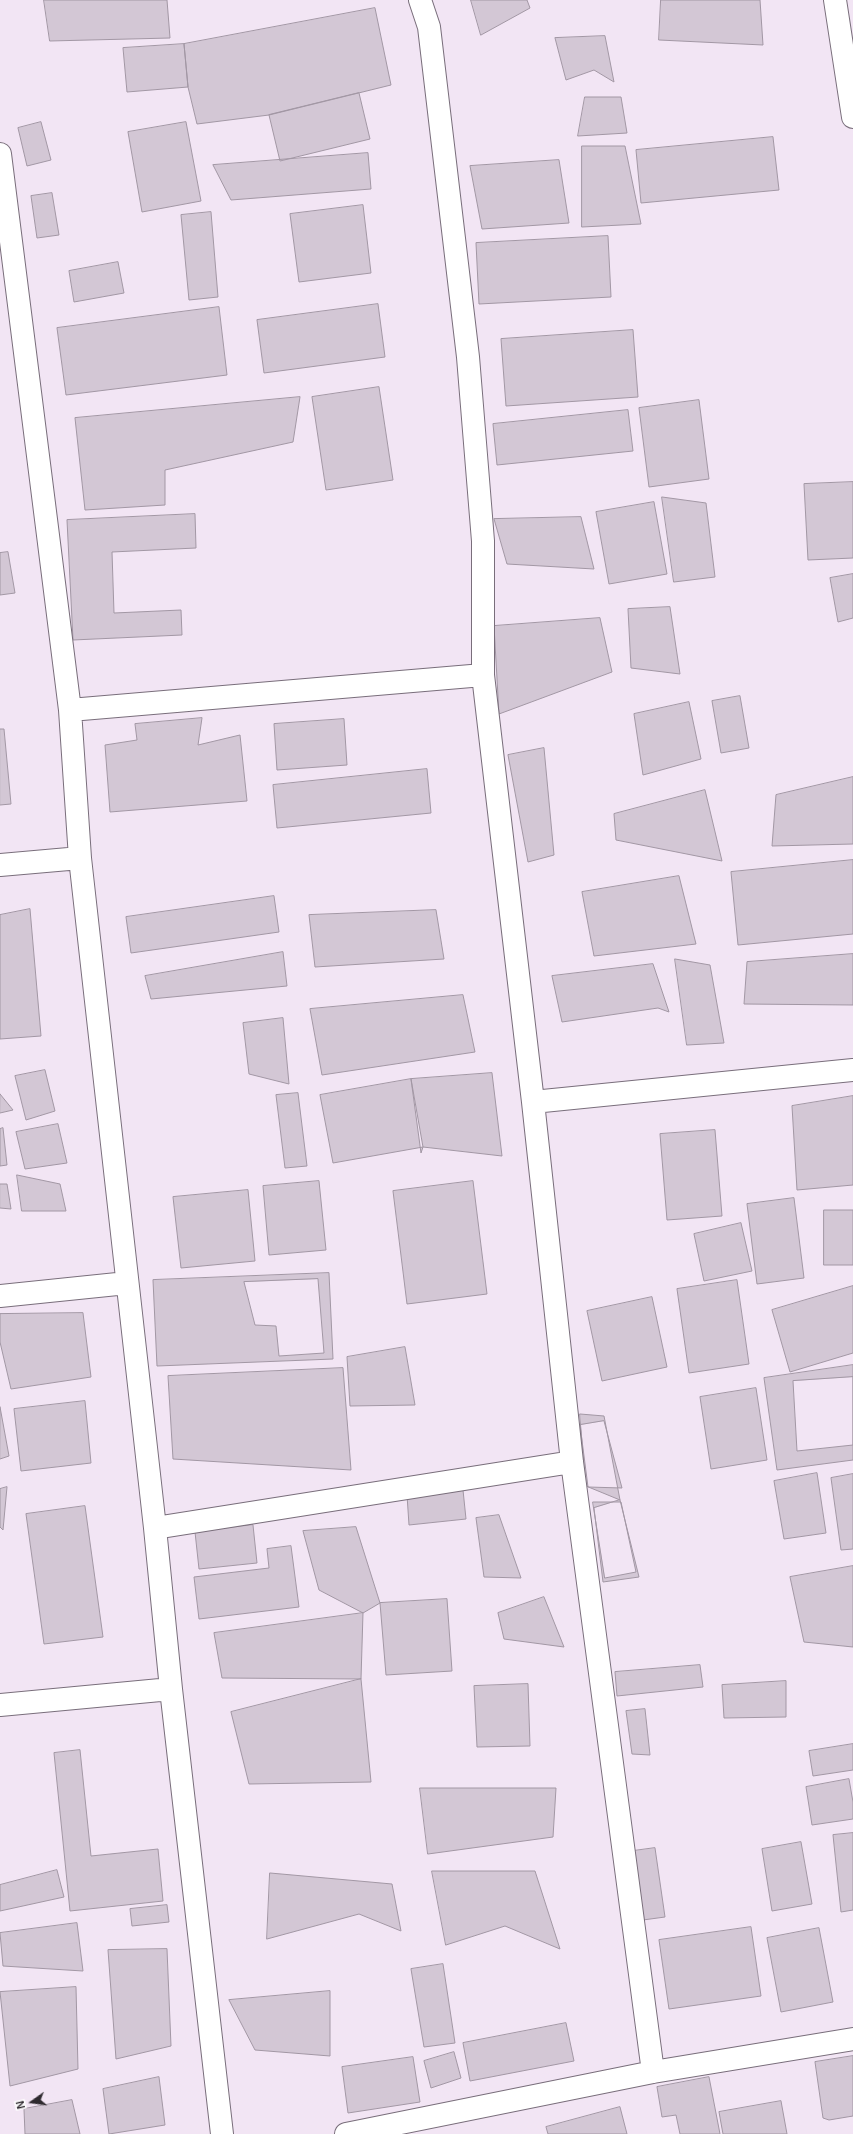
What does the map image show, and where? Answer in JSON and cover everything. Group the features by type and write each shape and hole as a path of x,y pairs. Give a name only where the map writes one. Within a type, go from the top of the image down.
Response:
{"street":[{"path":"420,0 429,27 468,357 483,541 483,675 533,1102 572,1462 654,2072"},
{"path":"834,0 853,117"},
{"path":"0,154 70,710 80,858 155,1528 171,1689 222,2134"},
{"path":"70,710 483,675"},
{"path":"0,865 80,858"},
{"path":"533,1102 853,1070"},
{"path":"0,1296 127,1283"},
{"path":"155,1528 572,1462"},
{"path":"0,1705 171,1689"},
{"path":"346,2134 654,2072 853,2039"}],"building":[{"path":"44,0 167,0 170,38 50,41"},
{"path":"471,0 527,0 530,8 481,35"},
{"path":"661,0 760,0 763,45 659,40"},
{"path":"375,8 391,85 269,115 197,124 188,87 184,44"},
{"path":"605,36 614,82 594,70 566,80 555,38"},
{"path":"184,44 188,87 127,92 123,48"},
{"path":"359,93 370,139 280,161 269,115"},
{"path":"585,97 621,97 627,133 578,136"},
{"path":"41,122 51,160 27,166 18,128"},
{"path":"186,122 201,201 142,212 128,132"},
{"path":"773,137 779,190 641,203 636,150"},
{"path":"582,146 625,146 641,224 582,227"},
{"path":"368,153 371,189 231,200 213,165"},
{"path":"559,160 569,223 482,229 470,166"},
{"path":"52,193 59,235 37,238 31,196"},
{"path":"363,205 371,273 299,282 290,214"},
{"path":"211,212 218,297 189,300 181,215"},
{"path":"608,236 611,297 479,304 476,243"},
{"path":"118,262 124,293 74,302 69,271"},
{"path":"378,304 385,357 264,373 257,320"},
{"path":"219,307 227,375 66,395 57,328"},
{"path":"633,330 638,397 506,406 501,339"},
{"path":"379,387 393,480 326,490 312,397"},
{"path":"300,397 293,442 165,470 165,505 85,510 75,418"},
{"path":"699,400 709,479 649,487 639,408"},
{"path":"628,410 633,451 497,465 493,424"},
{"path":"853,482 853,558 808,560 804,484"},
{"path":"662,497 706,503 715,577 674,582"},
{"path":"654,502 667,574 609,584 596,512"},
{"path":"195,514 196,548 112,552 114,613 181,610 182,635 73,640 67,520"},
{"path":"581,517 594,569 507,564 494,519"},
{"path":"8,552 15,593 0,595 0,553"},
{"path":"853,574 853,618 838,622 830,578"},
{"path":"670,607 680,674 631,668 628,609"},
{"path":"600,618 612,672 499,714 494,626"},
{"path":"740,696 749,748 721,753 712,701"},
{"path":"689,702 701,759 643,775 634,714"},
{"path":"202,718 198,745 240,735 247,801 110,812 105,745 137,740 135,724"},
{"path":"344,719 347,765 277,770 274,724"},
{"path":"0,729 4,729 11,804 0,805"},
{"path":"544,748 554,855 528,862 508,755"},
{"path":"427,769 431,813 277,828 273,785"},
{"path":"853,777 853,844 772,846 776,795"},
{"path":"705,790 722,861 616,840 614,814"},
{"path":"853,860 853,934 738,945 731,872"},
{"path":"679,876 696,944 594,956 582,892"},
{"path":"274,896 279,932 131,953 126,917"},
{"path":"30,909 41,1036 0,1039 0,915"},
{"path":"436,910 444,959 315,967 309,915"},
{"path":"283,952 287,986 151,999 145,976"},
{"path":"853,954 853,1005 744,1004 747,962"},
{"path":"675,959 710,965 724,1043 687,1045"},
{"path":"653,964 669,1012 658,1008 562,1022 552,976"},
{"path":"463,995 475,1052 322,1075 310,1009"},
{"path":"283,1018 289,1084 249,1074 243,1023"},
{"path":"45,1070 55,1111 26,1120 15,1076"},
{"path":"492,1073 502,1156 423,1147 421,1153 411,1079"},
{"path":"411,1079 423,1147 333,1163 320,1095"},
{"path":"298,1093 307,1166 285,1168 276,1095"},
{"path":"0,1094 13,1110 0,1113"},
{"path":"853,1096 853,1185 797,1190 792,1106"},
{"path":"58,1124 67,1163 25,1169 16,1132"},
{"path":"3,1128 7,1165 0,1166 0,1129"},
{"path":"715,1130 722,1216 667,1220 660,1134"},
{"path":"17,1175 60,1184 66,1211 22,1211"},
{"path":"319,1181 326,1250 269,1255 263,1186"},
{"path":"473,1181 487,1294 407,1304 393,1191"},
{"path":"0,1184 7,1184 11,1209 0,1208"},
{"path":"248,1190 255,1261 181,1268 173,1197"},
{"path":"794,1198 804,1278 757,1284 747,1204"},
{"path":"824,1210 853,1210 853,1265 824,1265"},
{"path":"741,1223 752,1271 704,1281 694,1234"},
{"path":"329,1273 333,1359 157,1366 153,1280"},
{"path":"318,1279 324,1353 279,1356 276,1326 255,1325 244,1282"},
{"path":"737,1280 749,1364 689,1373 677,1289"},
{"path":"853,1286 853,1353 790,1372 772,1310"},
{"path":"652,1297 667,1367 602,1381 587,1311"},
{"path":"83,1313 91,1377 11,1389 0,1342 0,1314"},
{"path":"405,1347 415,1405 350,1406 347,1357"},
{"path":"853,1365 853,1460 777,1470 764,1378"},
{"path":"343,1368 351,1470 173,1459 168,1376"},
{"path":"853,1377 853,1445 797,1451 793,1381"},
{"path":"756,1388 767,1460 711,1469 700,1397"},
{"path":"85,1401 91,1463 21,1471 14,1409"},
{"path":"0,1407 9,1456 0,1459"},
{"path":"580,1414 604,1416 620,1500 586,1486"},
{"path":"604,1421 622,1488 588,1487 580,1425"},
{"path":"817,1473 826,1533 784,1539 774,1481"},
{"path":"853,1474 853,1549 841,1550 831,1478"},
{"path":"7,1487 3,1530 0,1527 0,1489"},
{"path":"463,1490 466,1519 409,1525 407,1495"},
{"path":"620,1500 639,1577 603,1582 594,1508"},
{"path":"593,1502 621,1502 636,1572 605,1578"},
{"path":"85,1506 103,1637 44,1644 26,1514"},
{"path":"499,1515 521,1578 484,1577 476,1518"},
{"path":"253,1525 257,1563 199,1569 195,1532"},
{"path":"356,1527 380,1603 363,1613 319,1590 303,1531"},
{"path":"291,1546 299,1607 199,1619 194,1577 269,1568 267,1549"},
{"path":"853,1566 853,1647 804,1642 790,1577"},
{"path":"544,1597 564,1647 504,1639 498,1613"},
{"path":"447,1599 452,1671 386,1675 380,1603"},
{"path":"363,1613 361,1679 222,1678 214,1633"},
{"path":"700,1665 703,1687 617,1696 615,1672"},
{"path":"361,1679 371,1782 249,1784 231,1712"},
{"path":"786,1681 786,1717 724,1718 722,1685"},
{"path":"528,1684 530,1746 477,1747 474,1686"},
{"path":"645,1709 650,1755 632,1754 626,1711"},
{"path":"853,1744 853,1770 813,1776 809,1751"},
{"path":"80,1750 91,1856 158,1849 163,1901 70,1911 54,1753"},
{"path":"849,1779 853,1802 853,1819 812,1825 806,1787"},
{"path":"420,1788 556,1788 553,1837 428,1854"},
{"path":"853,1833 853,1910 841,1912 833,1835"},
{"path":"801,1842 812,1904 772,1911 762,1849"},
{"path":"655,1848 665,1917 643,1920 633,1851"},
{"path":"57,1870 64,1897 0,1911 0,1885"},
{"path":"432,1871 535,1871 560,1949 505,1926 446,1945"},
{"path":"270,1873 392,1884 401,1931 359,1914 267,1939"},
{"path":"167,1905 169,1922 132,1926 130,1909"},
{"path":"77,1923 83,1971 3,1966 0,1933"},
{"path":"751,1927 761,1996 669,2009 659,1940"},
{"path":"819,1928 833,2002 781,2012 767,1938"},
{"path":"167,1949 171,2046 116,2059 108,1950"},
{"path":"443,1964 455,2043 424,2047 411,1969"},
{"path":"76,1987 78,2069 10,2086 0,1992"},
{"path":"330,1991 330,2056 255,2050 229,2000"},
{"path":"566,2023 574,2061 470,2081 463,2043"},
{"path":"454,2052 461,2078 431,2088 424,2061"},
{"path":"853,2056 853,2116 829,2120 823,2118 815,2062"},
{"path":"413,2057 420,2102 348,2113 342,2067"},
{"path":"159,2077 165,2125 109,2134 103,2089"},
{"path":"709,2077 720,2134 680,2134 676,2115 662,2117 657,2087"},
{"path":"72,2100 80,2134 25,2134 24,2109"},
{"path":"781,2101 787,2134 723,2134 719,2112"},
{"path":"620,2107 627,2134 548,2134 546,2127"}]}
